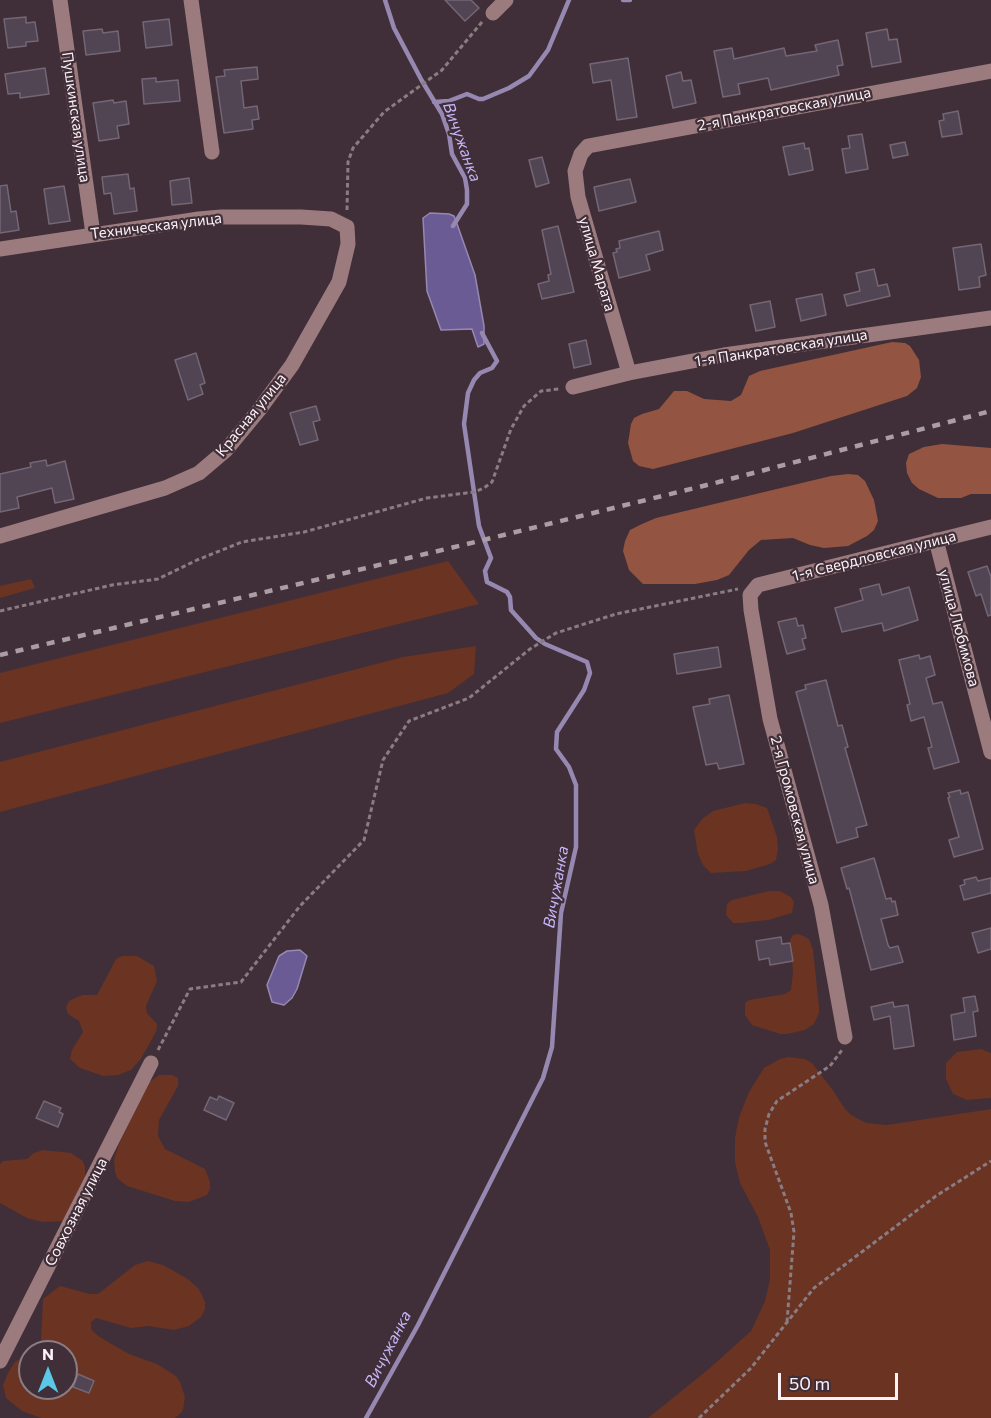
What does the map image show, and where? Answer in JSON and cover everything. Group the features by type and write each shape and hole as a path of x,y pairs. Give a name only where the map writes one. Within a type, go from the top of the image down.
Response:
{"street":[{"name":"Пушкинская улица","path":"60,0 93,234"},
{"path":"191,0 212,152"},
{"path":"493,13 506,0"},
{"name":"2-я Панкратовская улица","path":"581,154 588,146 991,70"},
{"name":"улица Марата","path":"581,154 575,171 578,197 629,373"},
{"name":"Техническая улица","path":"0,249 221,217 331,219 346,227"},
{"name":"Красная улица","path":"0,536 165,488 199,473 226,450 292,365 326,307 339,282 344,266 348,244 346,227"},
{"name":"1-я Панкратовская улица","path":"573,387 629,373 724,355 991,318"},
{"name":"1-я Свердловская улица","path":"758,585 991,527"},
{"name":"улица Любимова","path":"936,540 991,752"},
{"name":"2-я Громовская улица","path":"758,585 750,595 751,610 770,719 821,905 845,1037"},
{"name":"Совхозная улица","path":"0,1361 151,1063"}],"path":[{"path":"346,227 348,162 353,148 384,112 442,70 480,23 493,13"},
{"path":"0,611 112,585 158,579 242,542 304,532 428,498 474,492 492,482 511,429 524,406 541,391 573,387"},
{"path":"151,1063 190,989 241,982 300,906 364,840 383,760 409,721 469,698 530,649 556,633 616,614 758,585"},
{"path":"786,1324 794,1232 791,1213 765,1142 765,1129 769,1114 777,1101 830,1066 842,1050 845,1037"},
{"path":"699,1418 751,1368 814,1288 936,1196 991,1161"}],"shaded area":[{"path":"430,213 449,214 454,216 456,221 475,275 484,326 484,344 478,347 472,329 441,330 427,291 423,218"},
{"path":"892,342 905,343 910,346 919,360 921,377 917,388 907,396 793,433 653,469 639,466 633,461 628,443 634,418 659,409 674,391 687,391 704,399 731,401 741,395 749,376 760,371"},
{"path":"942,444 991,448 991,494 938,498 912,483 907,473 906,463 909,454 924,447"},
{"path":"858,475 865,481 874,500 878,521 874,530 867,536 848,546 824,548 793,538 761,540 749,550 729,575 695,584 643,584 629,570 623,551 625,541 630,530 642,524 656,518 831,476"},
{"path":"448,561 479,604 0,723 0,673"},
{"path":"31,579 35,588 0,598 0,586"},
{"path":"476,646 474,674 448,693 0,812 0,762 403,657"},
{"path":"745,803 767,808 777,837 776,860 746,871 711,873 703,865 698,854 694,830 702,819 713,811"},
{"path":"769,891 780,891 791,897 794,902 792,913 768,920 741,923 733,923 726,915 727,904 732,900"},
{"path":"799,934 809,939 813,950 819,1007 814,1024 805,1030 787,1034 752,1025 745,1015 745,1003 749,1000 785,994 791,990 793,971 790,940 793,935"},
{"path":"300,950 307,956 297,989 284,1005 272,1002 267,985 279,956 287,951"},
{"path":"122,956 137,956 154,966 157,981 146,1006 147,1013 157,1024 156,1032 140,1060 131,1070 118,1075 103,1076 80,1068 70,1059 72,1050 83,1032 79,1021 68,1014 66,1007 69,1001 75,998 83,995 97,995 116,959"},
{"path":"981,1049 991,1053 991,1098 967,1100 953,1094 946,1079 946,1063 957,1052"},
{"path":"788,1057 805,1059 812,1063 845,1109 866,1123 887,1125 991,1109 991,1418 648,1418 710,1368 751,1331 765,1301 770,1279 770,1250 758,1217 740,1183 735,1162 735,1138 739,1117 749,1092 764,1068"},
{"path":"159,1075 172,1075 178,1078 178,1086 159,1120 158,1136 165,1149 205,1169 210,1182 207,1195 189,1202 175,1201 127,1186 117,1178 115,1172 114,1159 119,1144 147,1084"},
{"path":"43,1150 71,1153 83,1161 85,1167 85,1183 64,1221 43,1222 27,1218 0,1203 0,1164 3,1161 27,1159"},
{"path":"148,1261 163,1265 188,1279 199,1289 205,1302 205,1309 201,1317 189,1326 174,1330 148,1326 131,1328 96,1318 91,1322 91,1329 98,1336 129,1354 157,1364 176,1376 185,1397 183,1410 175,1418 41,1418 22,1411 6,1398 3,1385 8,1373 18,1360 18,1400 78,1400 78,1340 41,1340 43,1299 60,1286 98,1294 135,1265"}],"building":[{"path":"445,0 471,0 479,8 465,21"},
{"path":"26,17 26,23 35,22 38,41 26,42 26,46 8,48 4,19"},
{"path":"169,19 172,45 146,48 143,22"},
{"path":"102,29 103,33 118,31 120,51 86,55 83,31"},
{"path":"887,29 889,40 897,39 901,62 872,67 866,33"},
{"path":"838,40 843,65 837,66 839,75 771,90 768,78 738,84 740,94 723,97 714,51 732,48 734,59 784,48 786,56 817,51 815,45"},
{"path":"628,58 637,117 617,120 611,80 593,83 590,64"},
{"path":"257,67 258,79 241,81 244,108 257,106 259,119 252,120 253,129 224,133 216,77 225,76 224,70"},
{"path":"45,68 49,94 20,98 20,93 8,94 5,74"},
{"path":"681,72 683,81 691,80 696,103 673,108 666,76"},
{"path":"156,78 156,82 178,80 180,101 144,104 142,79"},
{"path":"113,100 114,103 126,101 129,124 117,126 119,138 99,141 93,103"},
{"path":"958,111 962,134 942,137 939,121 944,120 943,114"},
{"path":"862,134 868,169 846,173 842,149 850,148 848,136"},
{"path":"905,142 908,155 893,158 890,145"},
{"path":"804,143 805,149 809,148 813,170 789,175 783,147"},
{"path":"542,157 549,183 536,187 529,160"},
{"path":"128,174 130,189 134,188 137,211 114,214 111,193 104,194 102,177"},
{"path":"189,178 192,203 172,205 170,181"},
{"path":"630,179 636,202 599,211 594,187"},
{"path":"7,185 11,212 16,211 19,230 0,233 0,186"},
{"path":"64,186 70,221 49,224 44,189"},
{"path":"558,226 574,292 542,299 538,284 549,281 548,275 551,274 542,230"},
{"path":"659,231 663,250 646,255 650,270 619,278 613,253 620,248 619,241"},
{"path":"981,244 986,275 979,277 980,287 959,290 953,248"},
{"path":"874,269 878,286 887,284 890,296 847,306 844,295 860,291 856,273"},
{"path":"822,294 826,315 801,321 796,299"},
{"path":"770,301 775,327 756,331 750,305"},
{"path":"586,340 591,364 574,368 569,344"},
{"path":"196,353 205,383 200,385 203,394 188,400 175,360"},
{"path":"316,406 320,420 313,422 318,440 300,445 290,413"},
{"path":"46,460 47,466 65,461 74,499 55,503 52,488 17,497 19,508 0,512 0,474 31,467 30,463"},
{"path":"987,566 991,577 991,615 988,616 981,594 976,596 968,572"},
{"path":"879,584 882,595 909,587 918,620 884,631 882,623 842,632 835,608 863,600 860,589"},
{"path":"796,618 798,626 803,625 806,638 802,639 805,649 787,654 778,622"},
{"path":"718,647 721,667 677,674 674,654"},
{"path":"919,655 920,659 930,656 935,675 926,678 933,704 942,702 959,762 934,769 928,748 932,747 924,717 911,721 907,705 910,704 899,660"},
{"path":"826,680 838,726 842,725 848,747 845,748 867,825 856,828 858,837 837,843 796,692 806,689 805,685"},
{"path":"729,695 744,764 719,769 717,763 706,765 693,707 710,704 709,699"},
{"path":"960,790 961,794 968,792 983,849 954,857 949,840 959,837 948,793"},
{"path":"874,858 886,899 891,898 892,902 895,901 898,915 881,919 888,945 890,948 898,946 903,962 871,970 849,888 847,889 841,868"},
{"path":"976,877 978,881 991,878 991,893 964,900 960,886 965,884 964,880"},
{"path":"991,928 991,949 978,953 972,933"},
{"path":"781,937 782,944 790,943 793,961 770,965 769,958 759,960 756,941"},
{"path":"975,996 978,1011 973,1012 976,1036 954,1040 951,1015 965,1012 963,998"},
{"path":"893,1002 894,1007 908,1005 914,1046 894,1049 890,1016 874,1020 871,1007"},
{"path":"219,1096 234,1103 226,1120 204,1110 210,1097 217,1100"},
{"path":"44,1101 61,1108 59,1112 63,1114 58,1127 36,1118"},
{"path":"78,1374 94,1381 89,1393 78,1389"}],"waterway":[{"name":"Вичужанка","path":"385,0 394,28 442,114 449,134 452,154 465,178 467,204 453,226"},
{"path":"434,102 449,101 467,94 483,99 529,76 548,50 569,0"},
{"path":"623,0 630,0"},
{"name":"Вичужанка","path":"366,1418 418,1325 543,1078 552,1047 561,913 576,847 576,785 569,767 556,749 557,732 584,690 590,673 587,662 536,638 511,610 510,597 507,592 487,582 485,571 491,558 479,526 464,424 468,393 474,380 480,373 492,368 497,361 482,333"}],"railway":[{"path":"0,655 711,484 991,411"}]}
